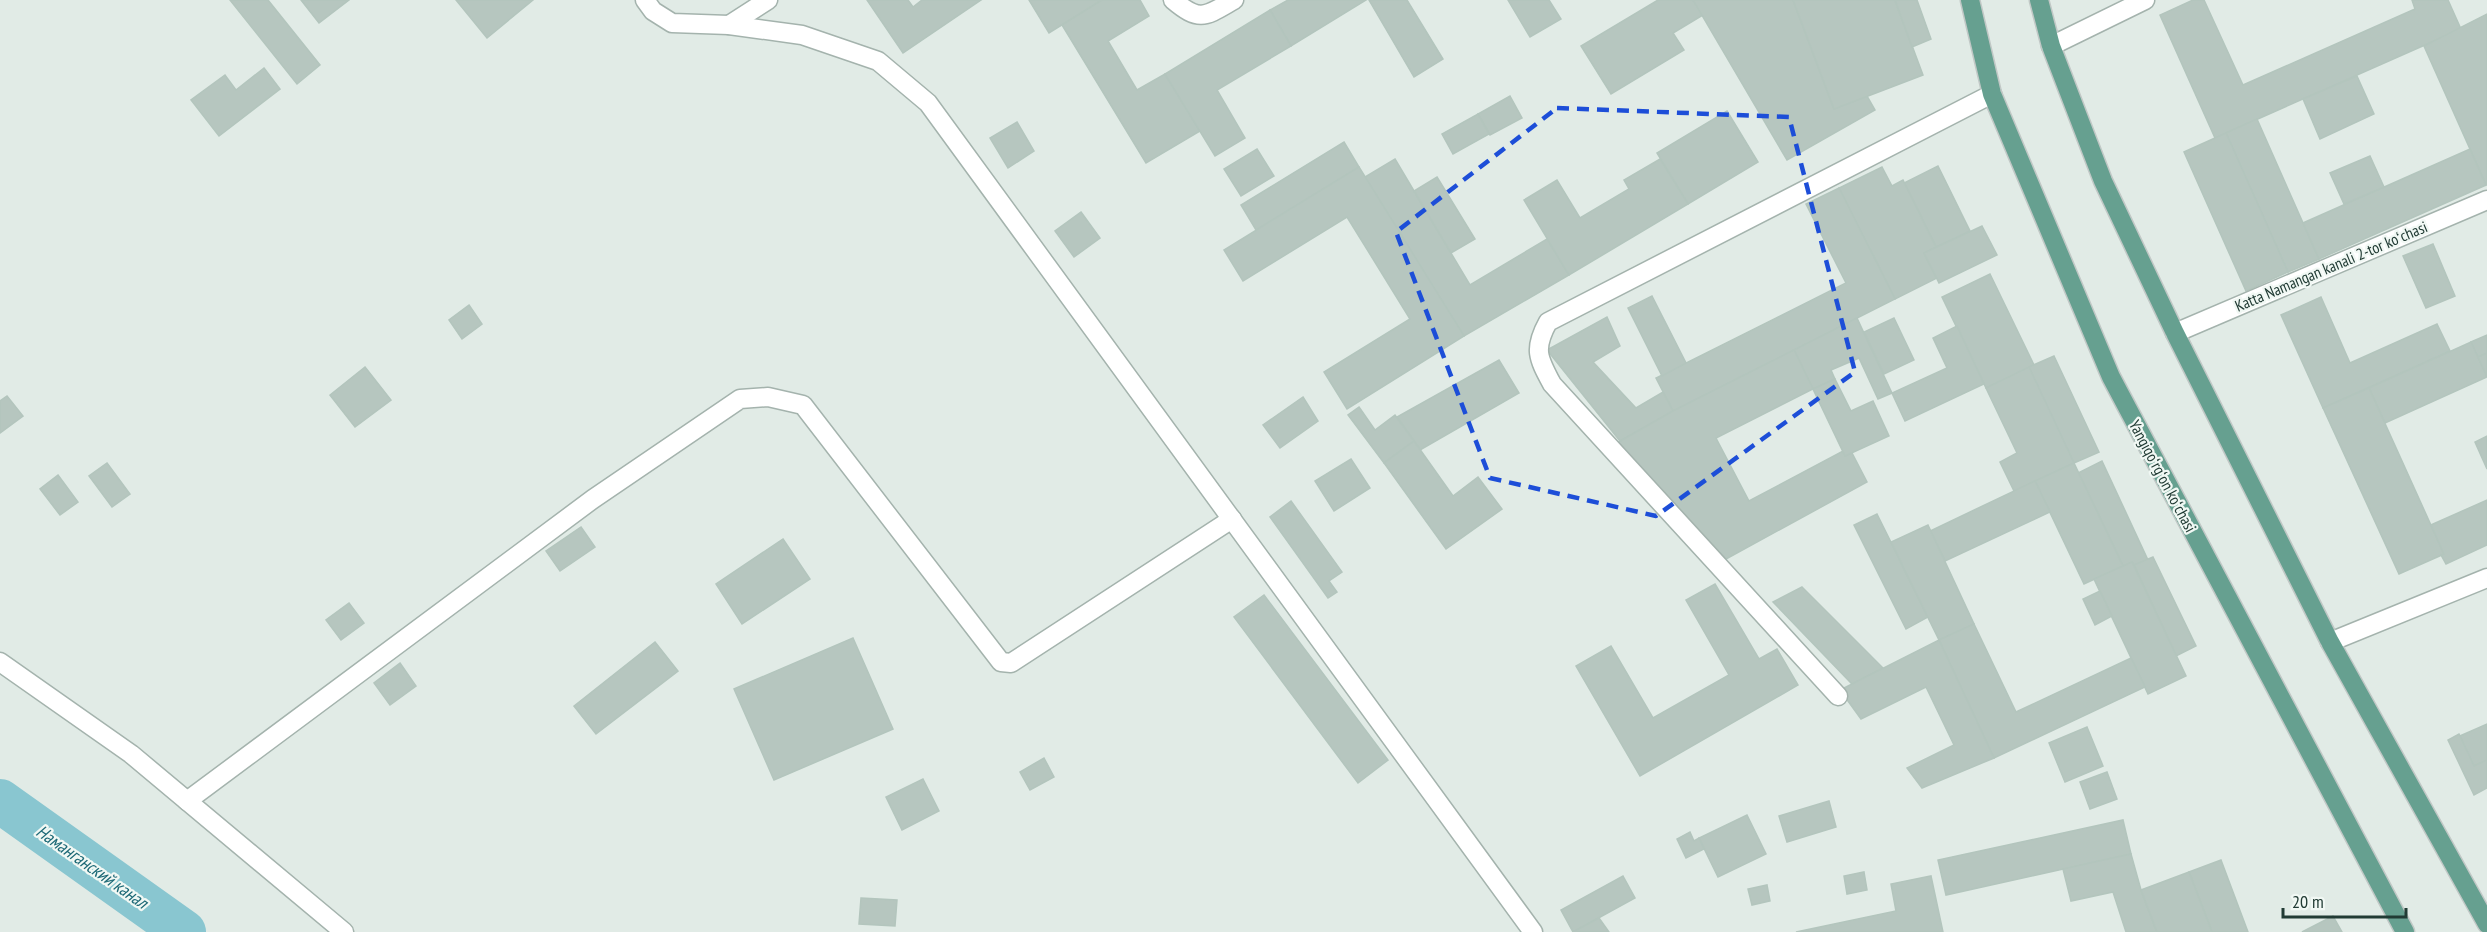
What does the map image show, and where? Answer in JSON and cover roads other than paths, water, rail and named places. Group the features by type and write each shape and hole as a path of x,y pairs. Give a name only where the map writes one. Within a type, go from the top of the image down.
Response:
{"main road":[{"name":"Yangiqoʻrgʻon koʻchasi","path":"1970,0 1992,94 2110,377 2405,932"},
{"path":"2040,0 2051,46 2103,181 2175,333 2330,642 2487,924"}],"street":[{"path":"645,0 653,11 672,23 729,25 802,35 878,61 928,103 1533,932"},
{"path":"729,25 768,0"},
{"path":"1173,0 1195,15 1205,16 1234,0"},
{"path":"2051,46 2145,0"},
{"path":"1838,696 1552,384 1540,361 1539,339 1548,321 1992,94"},
{"name":"Katta Namangan kanali 2-tor koʻchasi","path":"2175,333 2487,200"},
{"path":"188,801 593,499 740,399 768,397 803,405 1001,662 1011,663 1232,519"},
{"path":"2330,642 2487,578"},
{"path":"0,662 131,754 345,932"}],"waterway":[{"name":"Наманганский канал","path":"0,801 184,932"}]}
